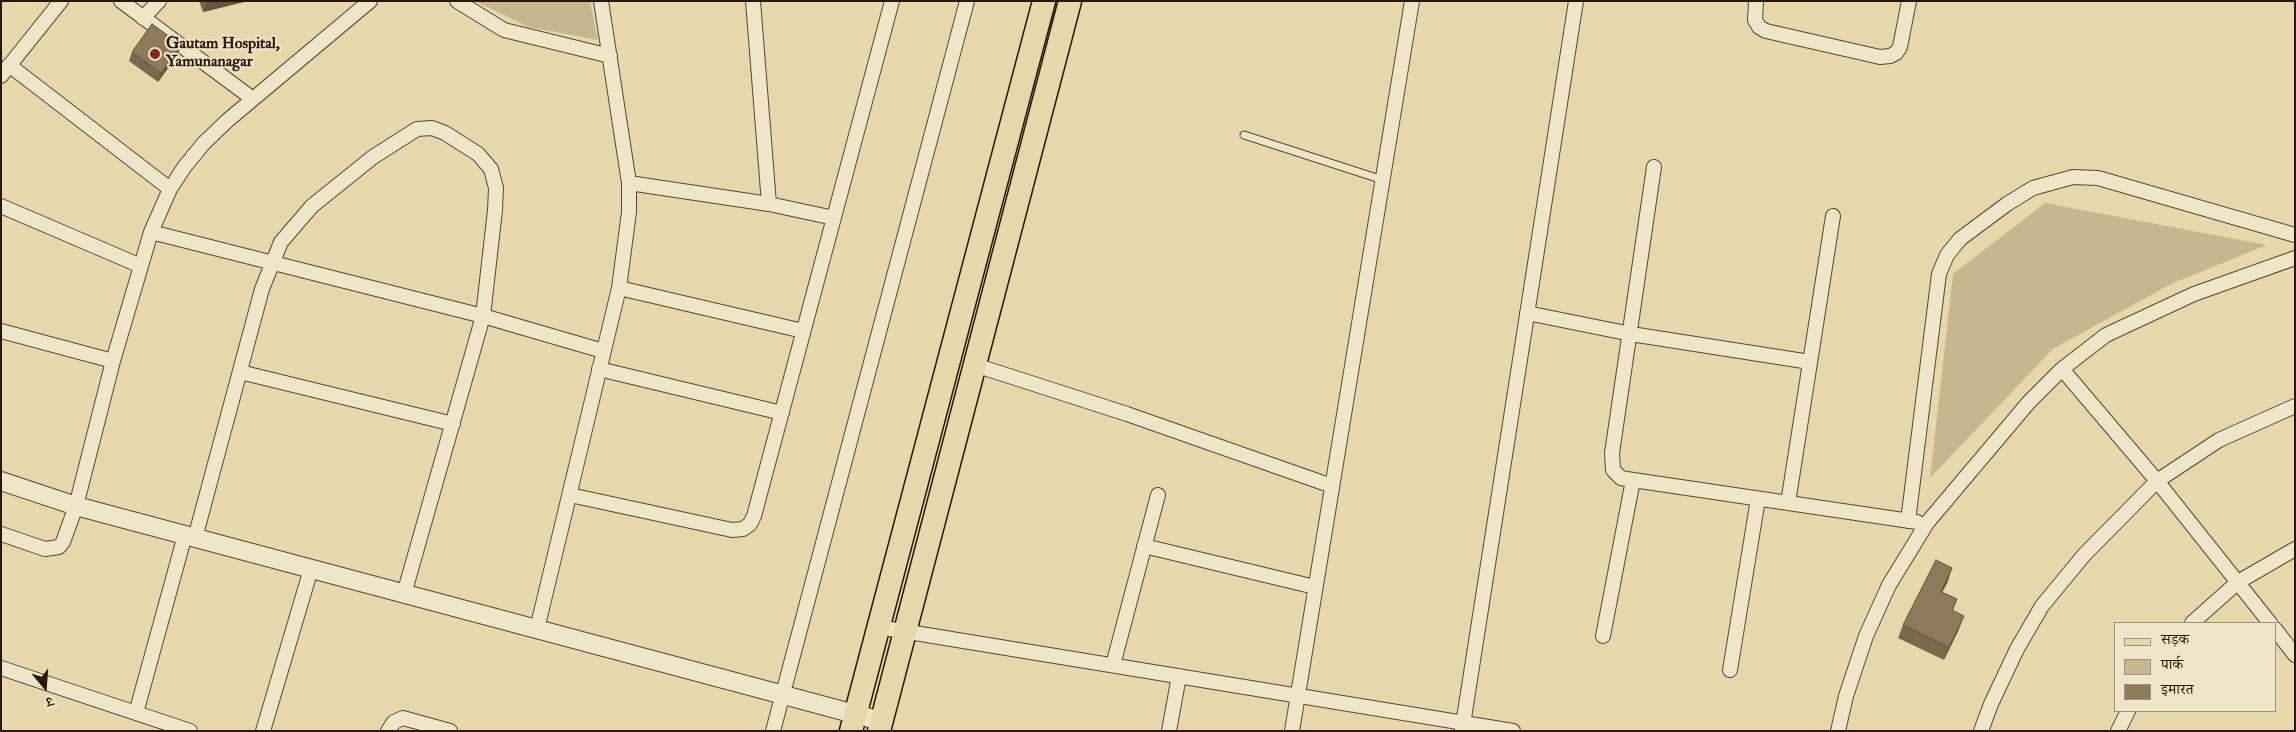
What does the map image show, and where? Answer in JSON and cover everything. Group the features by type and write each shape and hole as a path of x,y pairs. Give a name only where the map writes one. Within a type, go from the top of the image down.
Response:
{"main road":[{"path":"853,722 1044,1"},
{"path":"880,726 1070,1"}],"street":[{"path":"61,1 5,71 170,189"},
{"path":"121,1 252,100"},
{"path":"143,18 159,1"},
{"path":"1,534 44,549 59,547 76,506 113,361 151,232 170,189 204,143 370,1"},
{"path":"457,1 504,30 610,56"},
{"path":"537,629 603,351 620,288 629,212 629,183 601,1"},
{"path":"752,1 769,204"},
{"path":"570,495 732,530 743,529 750,524 754,516 782,413 892,1"},
{"path":"773,731 967,1"},
{"path":"1292,731 1412,1"},
{"path":"1462,727 1576,1"},
{"path":"1756,1 1755,20 1759,27 1880,57 1896,53 1900,47 1909,1"},
{"path":"136,713 240,372 262,289 282,242 312,206 373,157 403,136 417,129 432,128 444,133 478,154 492,168 496,188 495,210 483,316 404,594"},
{"path":"1654,167 1631,334 1612,453 1613,470 1621,478 1632,480 1927,524"},
{"path":"1908,521 1939,274 1947,254 1960,238 2033,188 2073,177 2098,178 2295,235"},
{"path":"629,183 769,204 834,218"},
{"path":"1,206 141,266"},
{"path":"1788,503 1833,216"},
{"path":"151,232 273,261 483,316 603,351"},
{"path":"1838,731 1846,696 1866,636 1889,585 1927,524 2029,402 2062,369 2106,335 2194,294 2295,258"},
{"path":"620,288 803,332"},
{"path":"1527,313 1631,334 1810,362"},
{"path":"1,331 113,361"},
{"path":"975,365 1126,414 1332,486"},
{"path":"599,369 782,413"},
{"path":"2062,369 2156,481 2269,622"},
{"path":"240,372 453,424"},
{"path":"1981,731 1991,704 2017,649 2042,606 2084,555 2156,481 2219,440 2295,406"},
{"path":"1603,636 1632,480"},
{"path":"1,481 76,506 784,695 853,722 880,726"},
{"path":"1113,665 1158,495"},
{"path":"1730,670 1758,499"},
{"path":"1144,546 1315,587"},
{"path":"2193,622 2238,582 2295,549"},
{"path":"263,731 311,569"},
{"path":"878,627 1297,695 1462,727 1513,731"},
{"path":"2276,631 2295,655"},
{"path":"1,668 190,731"},
{"path":"1170,731 1179,676"},
{"path":"2118,731 2128,712"},
{"path":"388,731 394,722 403,718 450,731"}],"lane":[{"path":"1244,135 1383,180"}],"green space":[{"path":"475,1 590,1 598,40 528,27"},
{"path":"2045,203 2267,245 2171,284 2053,349 1930,478 1953,274"}],"building":[{"path":"152,24 181,45 161,73 132,52"},
{"path":"1936,560 1952,568 1941,592 1957,599 1952,610 1964,616 1949,647 1903,625"}],"place":[{"name":"Gautam Hospital, Yamunanagar","path":"155,54"}]}
